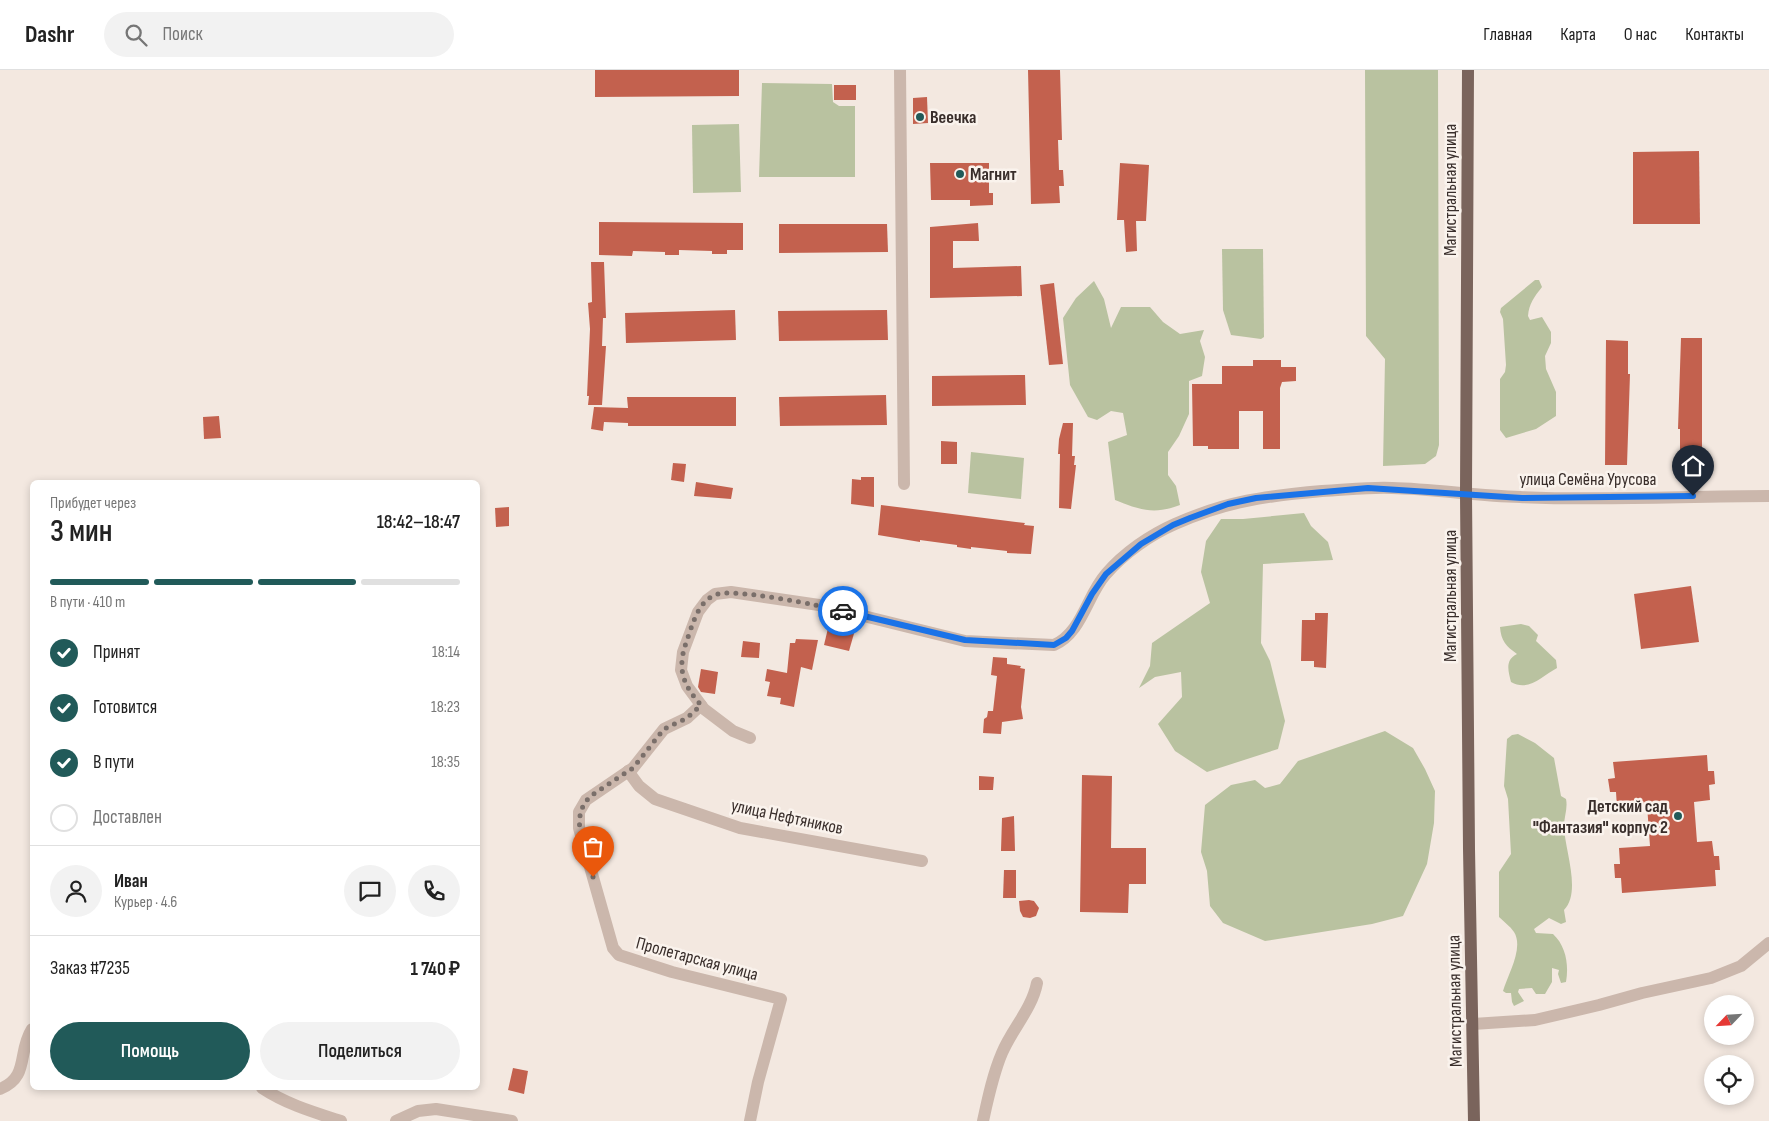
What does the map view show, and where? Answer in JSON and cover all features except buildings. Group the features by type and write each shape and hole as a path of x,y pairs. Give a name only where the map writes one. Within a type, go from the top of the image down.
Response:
{"main road":[{"name":"Магистральная улица","path":"1468,70 1466,494 1469,850 1474,1121"}],"street":[{"path":"900,70 904,484"},
{"name":"улица Семёна Урусова","path":"701,705 684,679 681,662 698,612 707,600 715,594 731,592 819,605 965,640 1054,645 1066,638 1072,631 1098,583 1124,556 1141,544 1173,525 1213,510 1269,496 1368,488 1522,498 1769,496"},
{"path":"701,705 716,720 733,731 750,738"},
{"name":"Пролетарская улица","path":"701,705 687,718 664,729 642,758 628,771 586,800 578,818 579,828 613,948 618,955 625,959 781,999 758,1082 750,1121"},
{"name":"улица Нефтяников","path":"628,771 639,786 654,799 740,828 922,861"},
{"path":"1472,1024 1535,1020 1711,978 1741,966 1769,943"},
{"path":"983,1121 1002,1052 1032,1000 1037,983"},
{"path":"0,1089 15,1081 19,1075 25,1045 30,1034"},
{"path":"265,1090 302,1109 341,1121"},
{"path":"396,1121 418,1111 436,1109 512,1121"}],"green space":[{"path":"1365,70 1438,70 1439,445 1436,456 1425,464 1383,466 1385,359 1366,336"},
{"path":"762,83 832,84 833,102 839,106 855,106 855,177 759,177"},
{"path":"739,124 741,192 693,193 692,125"},
{"path":"1222,249 1263,249 1264,337 1261,339 1231,335 1223,310"},
{"path":"1535,280 1539,280 1542,287 1532,301 1528,316 1530,320 1542,317 1551,332 1551,343 1545,356 1546,369 1556,392 1556,416 1536,429 1506,438 1500,430 1500,379 1505,372 1506,365 1503,319 1500,312 1501,308"},
{"path":"1094,281 1104,299 1111,328 1121,307 1150,307 1163,322 1180,334 1204,330 1200,341 1205,357 1202,376 1189,381 1189,414 1179,436 1168,452 1168,475 1176,486 1180,505 1162,510 1147,510 1115,500 1108,442 1127,435 1123,413 1111,411 1097,420 1088,417 1070,385 1063,318 1076,298"},
{"path":"971,452 1024,458 1021,499 968,493"},
{"path":"1304,513 1311,526 1328,542 1333,560 1263,564 1261,643 1270,661 1285,721 1278,749 1207,772 1175,751 1158,724 1182,697 1181,672 1155,677 1139,688 1150,666 1152,643 1210,603 1201,572 1206,541 1221,519 1243,519"},
{"path":"1521,624 1529,626 1538,635 1536,641 1556,660 1557,668 1535,682 1518,685 1511,682 1508,669 1509,662 1517,654 1505,643 1500,627"},
{"path":"1385,731 1413,748 1435,791 1434,823 1427,864 1403,916 1372,924 1265,941 1223,923 1210,906 1207,871 1201,852 1205,805 1231,785 1255,780 1265,788 1280,784 1298,761"},
{"path":"1518,734 1535,743 1554,758 1561,796 1566,799 1567,806 1564,826 1571,870 1572,892 1564,910 1566,922 1561,924 1549,918 1534,929 1536,933 1553,934 1561,944 1567,963 1566,982 1561,983 1558,974 1559,970 1552,968 1552,982 1545,994 1536,994 1532,988 1519,989 1518,992 1524,1001 1514,1006 1511,993 1503,991 1514,961 1517,938 1514,932 1499,917 1499,872 1511,854 1508,799 1504,786 1507,739 1512,735"}],"way so far":[{"path":"593,877 579,828 578,818 582,806 592,795 638,764 664,729 687,718 701,705 687,686 681,670 681,662 692,625 702,605 715,594 731,592 819,605 843,611"}],"place":[{"name":"Веечка","path":"920,117"},
{"name":"Магнит","path":"960,174"},
{"name":"Детский сад \"Фантазия\" корпус 2","path":"1678,816"}],"route":[{"path":"843,611 965,640 1054,645 1061,642 1072,631 1098,583 1124,556 1173,525 1228,504 1244,500 1269,496 1368,488 1394,488 1522,498 1693,496"}]}
